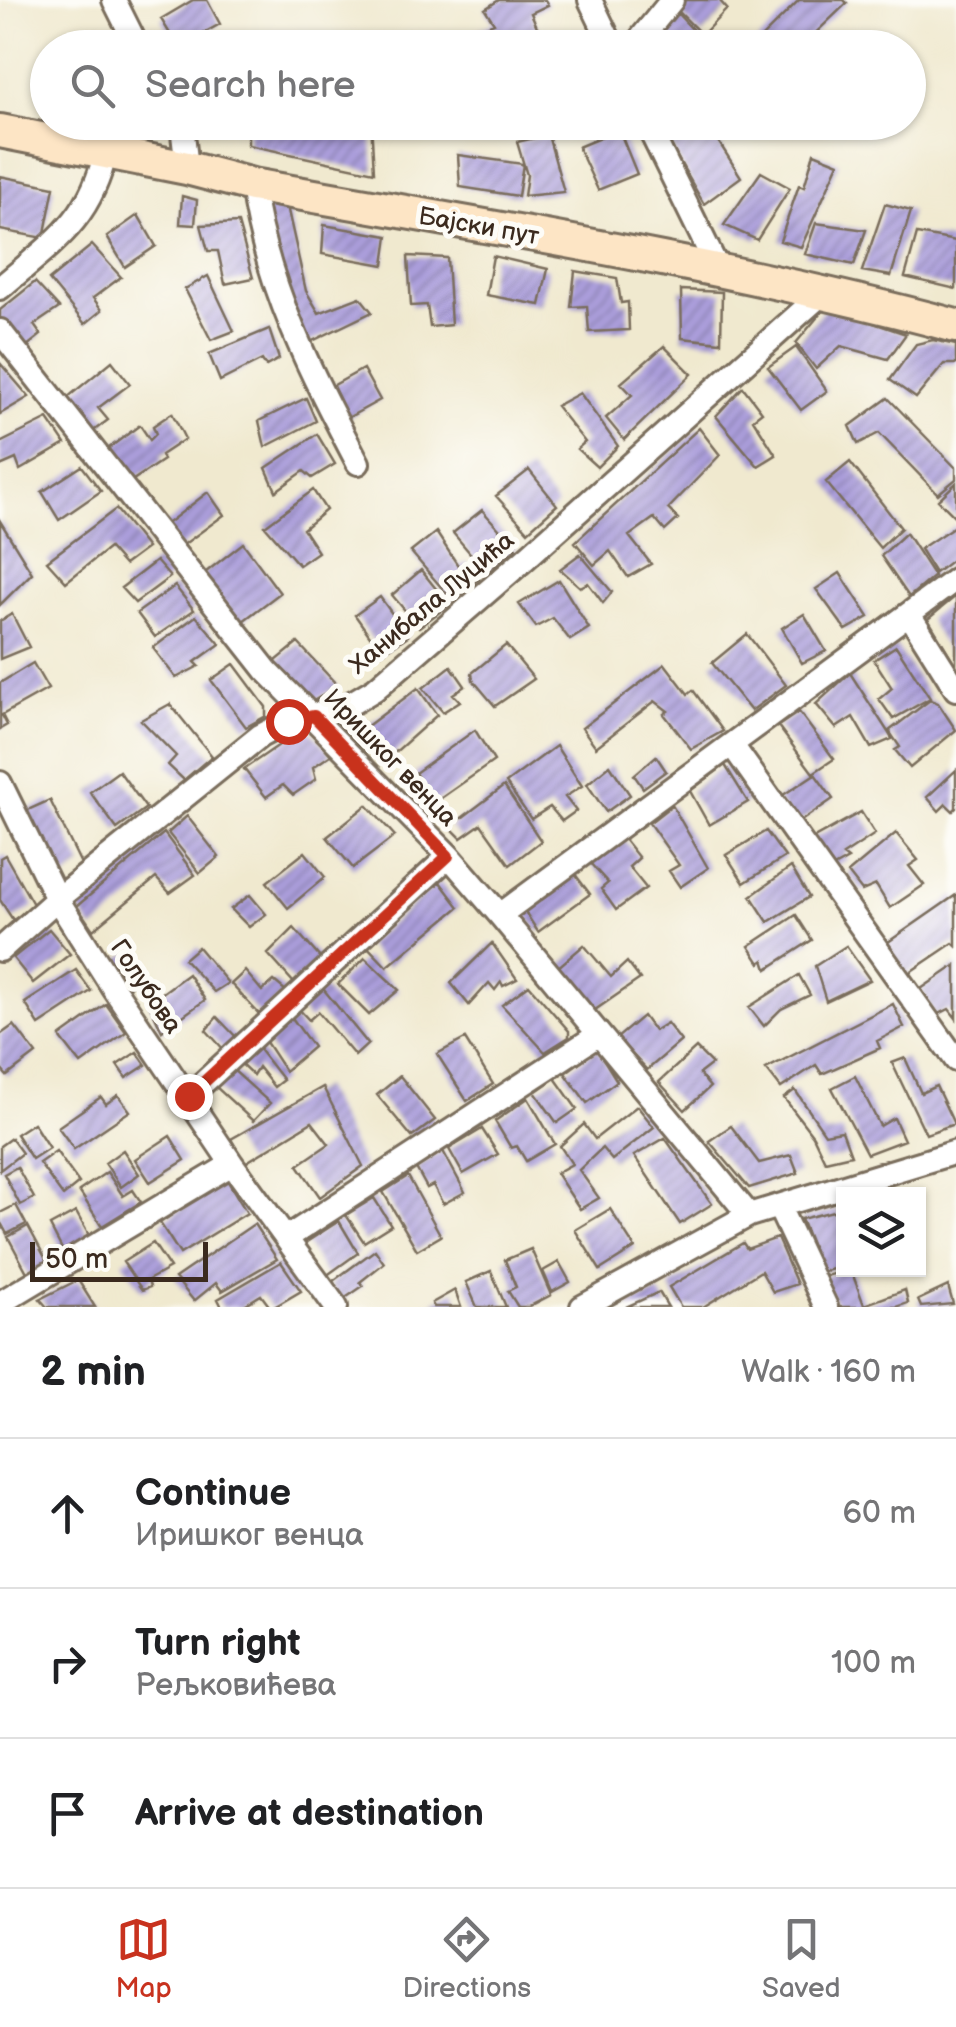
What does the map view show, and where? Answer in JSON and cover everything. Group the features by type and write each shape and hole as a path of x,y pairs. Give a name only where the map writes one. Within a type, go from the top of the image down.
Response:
{"street":[{"path":"114,0 129,30"},
{"path":"590,0 604,30"},
{"path":"648,30 672,0"},
{"name":"Бајски пут","path":"0,131 30,137"},
{"name":"Бајски пут","path":"48,140 252,185 716,268 825,291 956,326"},
{"path":"184,140 187,168"},
{"path":"655,140 716,268"},
{"path":"0,288 78,218 99,182 106,151"},
{"path":"252,185 266,257 284,314 358,463"},
{"name":"Ханибала Луцића","path":"0,950 57,899 260,736 288,721 345,707 375,688 526,560 825,291"},
{"name":"Иришког венца","path":"0,331 267,671 448,856 749,1216"},
{"path":"500,915 956,579"},
{"path":"909,614 956,689"},
{"path":"732,744 956,1060"},
{"name":"Голубова","path":"0,783 57,899 232,1164 336,1307"},
{"path":"189,1096 448,856"},
{"path":"288,1237 598,1035"},
{"path":"582,1307 749,1216 956,1152"},
{"path":"0,1302 232,1164"},
{"path":"779,1207 826,1307"}],"building":[{"path":"193,0 207,0 220,24 209,30 168,30 161,19"},
{"path":"499,0 545,0 548,5 531,13 538,30 477,30 494,23 485,9"},
{"path":"681,0 719,0 727,9 707,30 697,30 675,8"},
{"path":"799,0 847,3 819,30 769,30"},
{"path":"673,9 693,30 657,30"},
{"path":"248,140 372,140 374,172 248,145"},
{"path":"549,140 564,192 524,196 527,175 517,142"},
{"path":"595,140 623,140 637,174 598,190 578,147"},
{"path":"667,140 717,140 741,177 704,204"},
{"path":"814,153 839,163 801,247 780,241"},
{"path":"458,155 523,164 518,196 460,187"},
{"path":"761,172 790,188 757,240 724,225"},
{"path":"0,176 54,187 44,238 0,230"},
{"path":"182,196 197,200 195,225 180,224"},
{"path":"259,204 287,206 306,291 319,313 360,297 372,312 302,346"},
{"path":"885,204 911,211 891,276 862,271"},
{"path":"138,215 156,246 125,267 107,237"},
{"path":"238,223 253,278 225,284 218,251 208,251 201,225"},
{"path":"816,223 866,230 854,265 805,254"},
{"path":"324,225 388,236 384,265 322,254"},
{"path":"917,234 956,241 956,289 905,277"},
{"path":"92,245 121,277 93,298 102,310 85,324 49,280"},
{"path":"408,256 447,258 451,325 430,327 427,305 411,306"},
{"path":"493,256 548,269 540,305 486,295"},
{"path":"575,271 617,278 621,303 628,302 629,330 589,332 587,306 571,307"},
{"path":"208,276 234,331 211,340 185,289"},
{"path":"35,282 59,308 34,325 41,335 22,350 0,324 0,310"},
{"path":"681,290 722,292 721,342 682,338"},
{"path":"826,307 906,334 888,359 841,346 816,369 796,343"},
{"path":"269,329 279,359 266,366 262,360 220,381 209,354"},
{"path":"933,340 956,345 956,364 944,364 916,398 890,380 916,344"},
{"path":"664,346 692,374 624,440 606,418 632,395 621,383"},
{"path":"796,347 827,391 801,410 768,367"},
{"path":"112,361 130,384 98,408 108,420 92,432 62,402"},
{"path":"0,363 29,397 0,414"},
{"path":"363,369 380,400 342,421 327,389"},
{"path":"743,387 762,412 753,419 776,455 758,466 716,416"},
{"path":"580,393 618,446 597,467 577,449 585,442 556,406"},
{"path":"306,398 316,421 265,447 259,421"},
{"path":"888,398 956,468 956,479 938,494 879,433 858,444 850,426"},
{"path":"172,413 185,439 130,482 105,451 140,425 150,440 156,434 153,426"},
{"path":"48,419 65,444 20,470 16,459 0,466 0,443"},
{"path":"699,428 720,455 668,509 678,519 665,531 654,518 629,536 651,564 628,577 610,551 594,565 575,542"},
{"path":"317,434 335,464 312,478 304,471 276,491 266,468"},
{"path":"850,462 901,528 880,548 826,482"},
{"path":"82,466 101,491 59,520 42,492"},
{"path":"529,470 557,505 528,531 496,496"},
{"path":"956,483 956,518 938,500"},
{"path":"313,490 326,510 303,529 318,552 299,565 265,526"},
{"path":"208,492 224,515 179,548 164,526"},
{"path":"116,509 147,548 124,565 109,548 66,582 47,561"},
{"path":"482,510 516,548 487,573 453,533"},
{"path":"0,521 32,573 0,605"},
{"path":"956,525 956,557 935,573 920,549"},
{"path":"436,532 459,567 467,562 479,579 453,601 411,552"},
{"path":"906,533 934,576 909,597 881,556"},
{"path":"243,543 280,593 239,624 201,576"},
{"path":"580,554 612,592 603,603 588,583 580,587 560,569"},
{"path":"156,561 170,577 135,603 121,588"},
{"path":"421,570 449,605 419,627 392,595"},
{"path":"840,573 869,617 846,630 816,589"},
{"path":"559,580 589,628 570,640 553,618 536,627 519,604"},
{"path":"175,586 194,610 155,637 137,613"},
{"path":"956,596 956,666 928,619"},
{"path":"380,597 408,636 382,653 355,615"},
{"path":"12,614 29,647 0,659 0,621"},
{"path":"804,614 826,651 802,663 782,628"},
{"path":"196,616 220,644 195,662 199,666 176,678 153,648"},
{"path":"747,634 786,685 751,711 712,663"},
{"path":"298,643 338,686 310,703 271,665"},
{"path":"506,645 534,679 495,706 473,680 472,673"},
{"path":"896,646 930,698 893,719 879,699 892,688 874,660"},
{"path":"33,663 48,689 2,715 7,725 0,729 0,683"},
{"path":"234,664 266,707 266,716 246,727 211,680"},
{"path":"665,664 688,694 693,690 723,731 691,749 664,714 668,711 655,701 596,747 582,728"},
{"path":"451,666 465,686 453,694 460,701 443,712 423,688"},
{"path":"850,673 892,739 871,748 853,717 836,728 816,704"},
{"path":"418,688 437,715 391,756 366,727"},
{"path":"930,700 938,703 956,730 910,768 895,750 900,747 889,731"},
{"path":"170,704 212,756 184,780 168,765 176,756 141,720"},
{"path":"799,712 834,759 813,773 778,726"},
{"path":"307,726 331,755 313,767 316,779 293,795 283,785 266,797 244,769"},
{"path":"475,730 494,761 434,803 415,773"},
{"path":"556,746 582,786 565,797 576,811 562,821 550,807 531,819 506,783"},
{"path":"656,756 666,771 643,788 634,775"},
{"path":"610,765 630,795 606,812 587,784"},
{"path":"725,765 748,802 709,825 690,791"},
{"path":"956,770 956,808 953,811 946,804 939,811 927,797"},
{"path":"119,771 146,808 117,829 90,792"},
{"path":"815,774 833,799 795,825 777,799"},
{"path":"504,786 541,841 510,865 481,824 461,838 450,827"},
{"path":"50,800 82,866 58,883 21,813"},
{"path":"367,805 395,836 353,868 327,837"},
{"path":"672,805 708,868 680,887 669,871 679,865 649,823"},
{"path":"861,812 875,834 843,855 848,859 828,870 807,842"},
{"path":"187,816 219,857 200,873 168,833"},
{"path":"766,831 785,857 744,883 726,855"},
{"path":"164,833 195,875 170,893 156,878 93,930 77,906"},
{"path":"896,833 918,860 909,866 924,885 890,908 876,885 862,891 848,873"},
{"path":"623,838 639,858 629,867 646,888 616,910 601,889 608,883 590,863"},
{"path":"305,852 325,877 288,908 267,882"},
{"path":"5,855 34,906 13,920 0,900 0,858"},
{"path":"791,867 809,897 768,922 751,896"},
{"path":"571,869 590,894 538,932 522,907"},
{"path":"440,882 459,907 387,967 366,945"},
{"path":"250,895 266,914 249,927 231,909"},
{"path":"956,895 956,946 953,943 904,976 881,947"},
{"path":"796,915 812,940 767,969 764,960 760,963 749,946"},
{"path":"294,928 321,959 294,983 268,954"},
{"path":"49,929 70,954 33,983 13,958"},
{"path":"492,943 517,979 503,986 501,982 495,990 489,983 469,1005 451,983"},
{"path":"584,945 611,977 627,962 640,979 592,1012 556,969"},
{"path":"846,946 870,980 826,1001 815,966"},
{"path":"198,947 228,983 214,992 184,959"},
{"path":"128,953 142,979 129,987 114,962"},
{"path":"365,958 399,990 369,1015 338,984"},
{"path":"956,965 956,1018 949,1009 935,1016 921,989"},
{"path":"76,970 91,991 39,1025 25,1003"},
{"path":"245,971 262,991 274,981 286,991 261,1016 231,984"},
{"path":"188,974 205,1000 162,1031 149,1003"},
{"path":"799,975 810,995 781,1009 764,1026 749,1007"},
{"path":"320,985 368,1044 355,1056 318,1012 309,1020 297,1007"},
{"path":"529,985 569,1031 569,1037 545,1052 502,1005"},
{"path":"106,1004 126,1032 81,1064 60,1037"},
{"path":"893,1004 904,1027 877,1041 880,1048 822,1074 816,1065 781,1088 766,1069"},
{"path":"290,1015 313,1047 285,1071 264,1039"},
{"path":"643,1016 654,1031 667,1023 681,1041 647,1070 617,1038"},
{"path":"217,1017 238,1039 226,1052 206,1030"},
{"path":"14,1025 36,1054 7,1076 0,1068 0,1035"},
{"path":"465,1039 493,1084 467,1101 437,1054"},
{"path":"254,1043 283,1080 274,1087 258,1067 253,1075 238,1061"},
{"path":"696,1048 712,1064 699,1074 710,1087 685,1110 659,1082"},
{"path":"597,1049 617,1081 587,1103 565,1073"},
{"path":"137,1052 146,1065 126,1078 117,1065"},
{"path":"905,1058 921,1093 936,1086 954,1124 926,1134 892,1063"},
{"path":"232,1069 270,1103 253,1121 216,1087"},
{"path":"400,1076 435,1120 412,1137 377,1095"},
{"path":"855,1076 880,1126 894,1118 904,1140 867,1154 832,1088"},
{"path":"555,1078 577,1109 557,1123 535,1092"},
{"path":"323,1087 363,1166 320,1197 298,1165 329,1144 312,1122 245,1163 231,1139"},
{"path":"795,1090 825,1134 842,1131 851,1155 825,1161 813,1136 784,1098"},
{"path":"118,1095 130,1111 74,1149 58,1127 101,1097 106,1104"},
{"path":"528,1098 555,1144 526,1161 517,1146 511,1148 495,1121"},
{"path":"637,1106 654,1127 612,1160 602,1148 579,1170 599,1198 580,1209 556,1173 572,1164 560,1146 584,1124 595,1139"},
{"path":"33,1123 49,1148 32,1159 16,1134"},
{"path":"731,1126 759,1163 791,1155 798,1173 749,1188 709,1141"},
{"path":"482,1129 498,1154 463,1174 449,1149"},
{"path":"170,1136 185,1160 150,1182 135,1159"},
{"path":"11,1138 22,1153 0,1170 0,1146"},
{"path":"665,1138 712,1204 680,1224 634,1156"},
{"path":"123,1150 139,1174 121,1187 105,1163"},
{"path":"56,1151 79,1183 63,1196 39,1163"},
{"path":"443,1151 465,1192 443,1204 433,1185 427,1188 416,1168"},
{"path":"17,1167 34,1198 20,1205 4,1174"},
{"path":"107,1172 123,1196 133,1190 141,1202 102,1226 79,1191"},
{"path":"408,1176 441,1236 417,1250 383,1192"},
{"path":"226,1178 247,1213 180,1254 160,1223"},
{"path":"374,1198 391,1225 364,1242 346,1215"},
{"path":"16,1205 26,1224 7,1234 0,1213"},
{"path":"610,1209 635,1248 600,1270 575,1230"},
{"path":"836,1210 836,1268 822,1272 801,1219"},
{"path":"76,1212 91,1239 64,1253 50,1226"},
{"path":"339,1221 358,1253 326,1276 305,1243"},
{"path":"254,1224 277,1259 222,1291 216,1283 194,1301 175,1278"},
{"path":"28,1226 49,1265 29,1276 8,1237"},
{"path":"777,1238 797,1284 773,1292 761,1271 703,1307 681,1307 669,1287 743,1243 747,1249"},
{"path":"153,1243 170,1268 148,1280 150,1287 142,1290 123,1262"},
{"path":"531,1249 551,1295 528,1307 518,1307 508,1291 516,1287 505,1260"},
{"path":"375,1250 384,1263 360,1282 363,1286 341,1301 329,1284"},
{"path":"281,1262 301,1291 274,1307 261,1295 241,1307 222,1307 218,1299"},
{"path":"559,1262 570,1282 552,1292 543,1271"},
{"path":"491,1271 506,1307 477,1307 466,1282"},
{"path":"836,1274 836,1277 854,1277 864,1305 905,1290 908,1303 896,1307 838,1307 822,1277"},
{"path":"78,1280 95,1307 47,1307 40,1299"},
{"path":"948,1286 953,1304 921,1307 918,1300"},
{"path":"455,1290 461,1307 434,1307 432,1303"},
{"path":"659,1292 668,1307 626,1307"}],"route":[{"path":"189,1096 448,856 314,716 288,721"}]}
